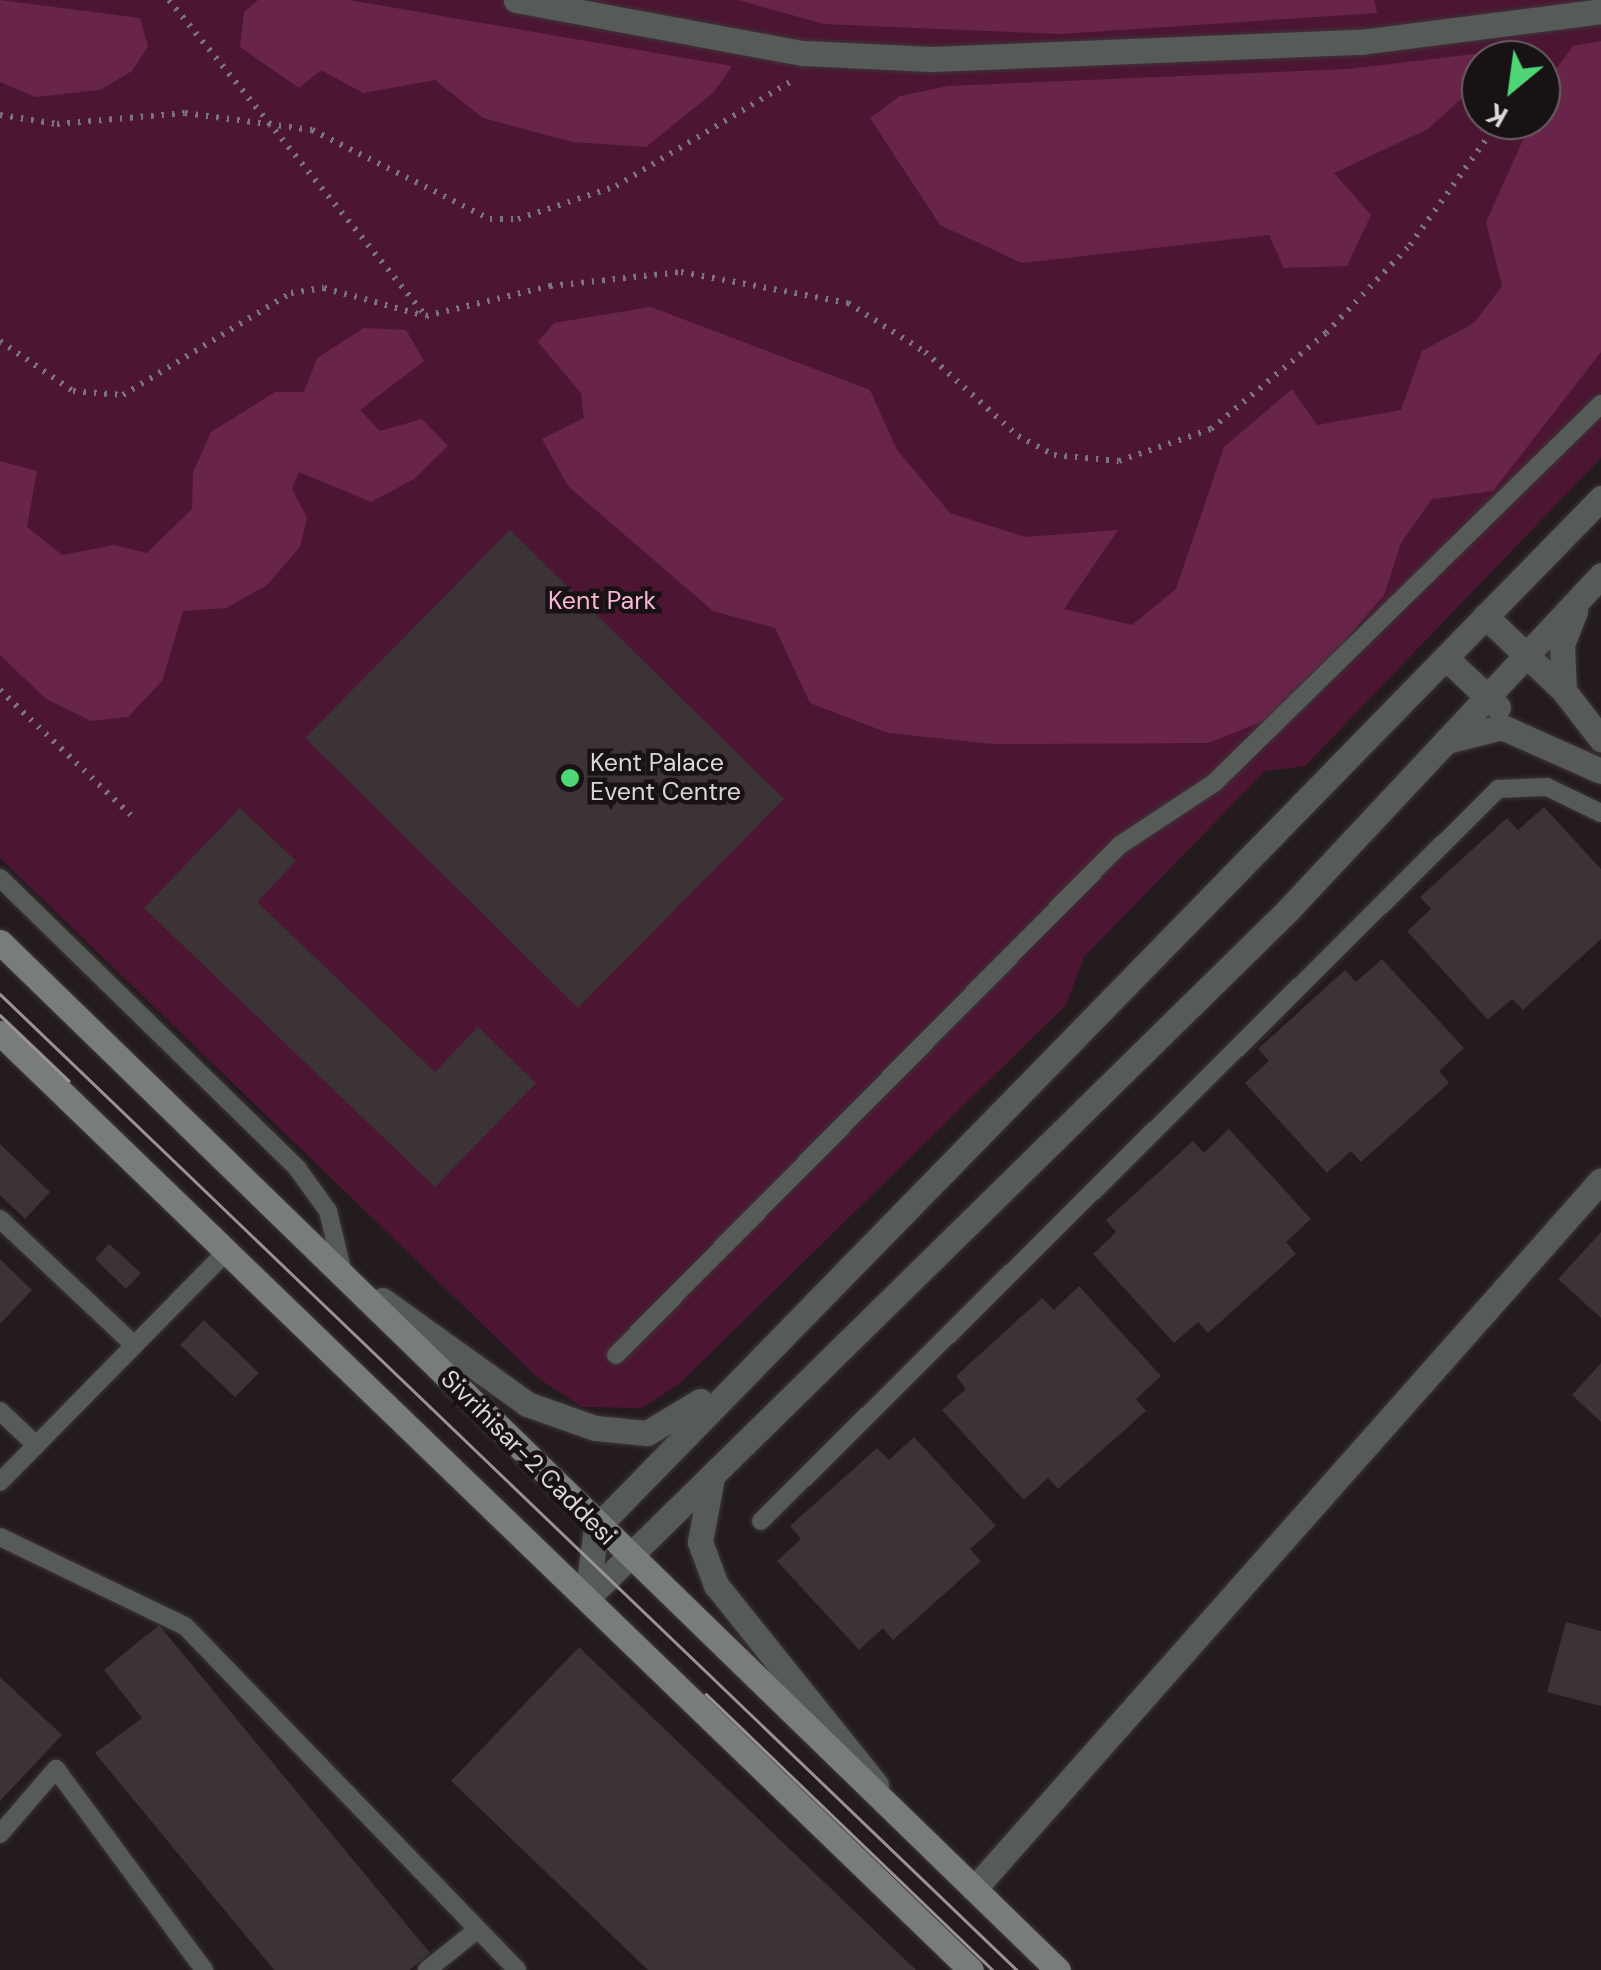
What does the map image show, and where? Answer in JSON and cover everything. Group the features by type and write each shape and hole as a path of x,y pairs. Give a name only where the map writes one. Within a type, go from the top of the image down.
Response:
{"main road":[{"name":"Sivrihisar-2 Caddesi","path":"0,942 342,1269 596,1528 1058,1970"},
{"path":"0,1033 970,1970"}],"street":[{"path":"516,0 804,53 1098,57 1360,42 1601,12"},
{"path":"587,1598 596,1528 759,1356 1601,498"},
{"path":"587,1598 714,1469 1288,910 1592,584"},
{"path":"1564,691 1562,644 1592,584"},
{"path":"1485,616 1564,691 1601,738"},
{"path":"1447,659 1533,736 1601,771"},
{"path":"1442,743 1502,728 1533,736"},
{"path":"974,1888 1601,1180"},
{"path":"342,1269 526,1404 595,1428 647,1433 759,1356"},
{"path":"714,1469 699,1517 716,1585 840,1730 892,1810"}],"lane":[{"path":"616,1355 1120,845 1214,783 1601,404"},
{"path":"762,1521 1498,789 1547,787 1601,814"},
{"path":"0,878 297,1168 328,1211 342,1269"},
{"path":"0,1218 134,1345"},
{"path":"0,1482 226,1251"},
{"path":"0,1411 36,1445"},
{"path":"0,1536 185,1626 517,1970"},
{"path":"0,1834 56,1769 204,1970"},
{"path":"427,1970 478,1929"}],"path":[{"path":"169,0 264,122 426,316"},
{"path":"0,115 57,124 185,113 264,122 375,158 490,220 518,219 616,186 752,112 789,84 804,53"},
{"path":"0,341 73,391 123,395 290,292 324,288 426,316 635,275 681,272 808,291 848,303 926,352 1018,436 1054,455 1119,461 1211,429 1326,333 1410,245 1486,140"},
{"path":"0,690 131,815"}],"green space":[{"name":"Kent Park","path":"0,0 1601,0 1601,458 1305,766 1265,771 1084,957 1066,1005 679,1384 642,1408 582,1407 538,1378 0,858"}],"shaded area":[{"path":"0,0 140,18 148,46 132,71 100,90 36,97 0,82"},
{"path":"258,0 349,0 732,66 714,92 646,147 573,142 483,118 435,80 363,93 321,70 299,88 240,47 244,12"},
{"path":"738,0 1374,0 1377,13 1060,34 824,24"},
{"path":"1601,41 1601,352 1493,491 1432,499 1401,543 1384,595 1308,684 1264,721 1208,743 994,744 888,733 810,703 775,628 713,611 568,486 542,439 584,418 581,393 538,342 554,323 651,307 870,390 897,450 950,513 1025,537 1118,530 1064,609 1132,625 1176,589 1224,447 1292,389 1317,425 1401,410 1422,351 1474,323 1502,286 1486,222 1523,140 1561,140 1561,62 1573,46"},
{"path":"1461,56 1461,99 1428,129 1334,173 1371,215 1347,266 1284,268 1269,235 1022,263 940,225 870,118 900,96 948,86 1349,69"},
{"path":"364,328 406,330 424,361 360,410 380,431 422,419 448,446 414,479 371,502 299,472 292,489 307,518 300,547 267,585 226,608 183,611 162,681 128,717 91,721 46,699 0,655 0,461 37,471 27,527 62,555 114,545 147,553 192,509 193,472 211,432 275,392 304,392 317,358"}],"building":[{"path":"510,530 784,799 578,1008 305,738"},
{"path":"1544,807 1601,869 1601,939 1523,1010 1512,999 1488,1020 1407,931 1431,909 1420,897 1507,818 1518,830"},
{"path":"240,808 296,861 257,902 435,1072 478,1027 536,1083 435,1187 144,908"},
{"path":"1382,959 1464,1048 1439,1071 1449,1083 1361,1162 1351,1151 1327,1173 1245,1083 1269,1061 1258,1049 1345,970 1356,982"},
{"path":"1229,1129 1311,1219 1286,1242 1296,1254 1208,1333 1198,1322 1174,1343 1093,1254 1116,1232 1106,1220 1193,1141 1204,1153"},
{"path":"0,1144 50,1192 25,1219 0,1195"},
{"path":"1601,1232 1601,1318 1558,1279"},
{"path":"109,1244 141,1273 126,1289 95,1259"},
{"path":"0,1259 32,1290 0,1324"},
{"path":"1079,1286 1161,1376 1136,1399 1146,1411 1058,1489 1048,1478 1024,1500 942,1410 966,1389 956,1376 1042,1298 1054,1310"},
{"path":"204,1320 259,1373 235,1397 180,1345"},
{"path":"1601,1363 1601,1422 1572,1395"},
{"path":"914,1437 996,1526 970,1549 981,1561 893,1640 883,1628 859,1650 777,1561 801,1539 790,1526 877,1448 889,1460"},
{"path":"1566,1622 1601,1631 1601,1706 1547,1692"},
{"path":"159,1625 430,1953 410,1970 274,1970 95,1753 142,1718 104,1670"},
{"path":"579,1647 916,1970 648,1970 451,1781"},
{"path":"0,1677 62,1735 0,1801"}],"tram line":[{"path":"0,994 1017,1970"},
{"path":"0,1015 69,1081"},
{"path":"706,1694 993,1970"}],"place":[{"name":"Kent Palace Event Centre","path":"570,778"}]}
